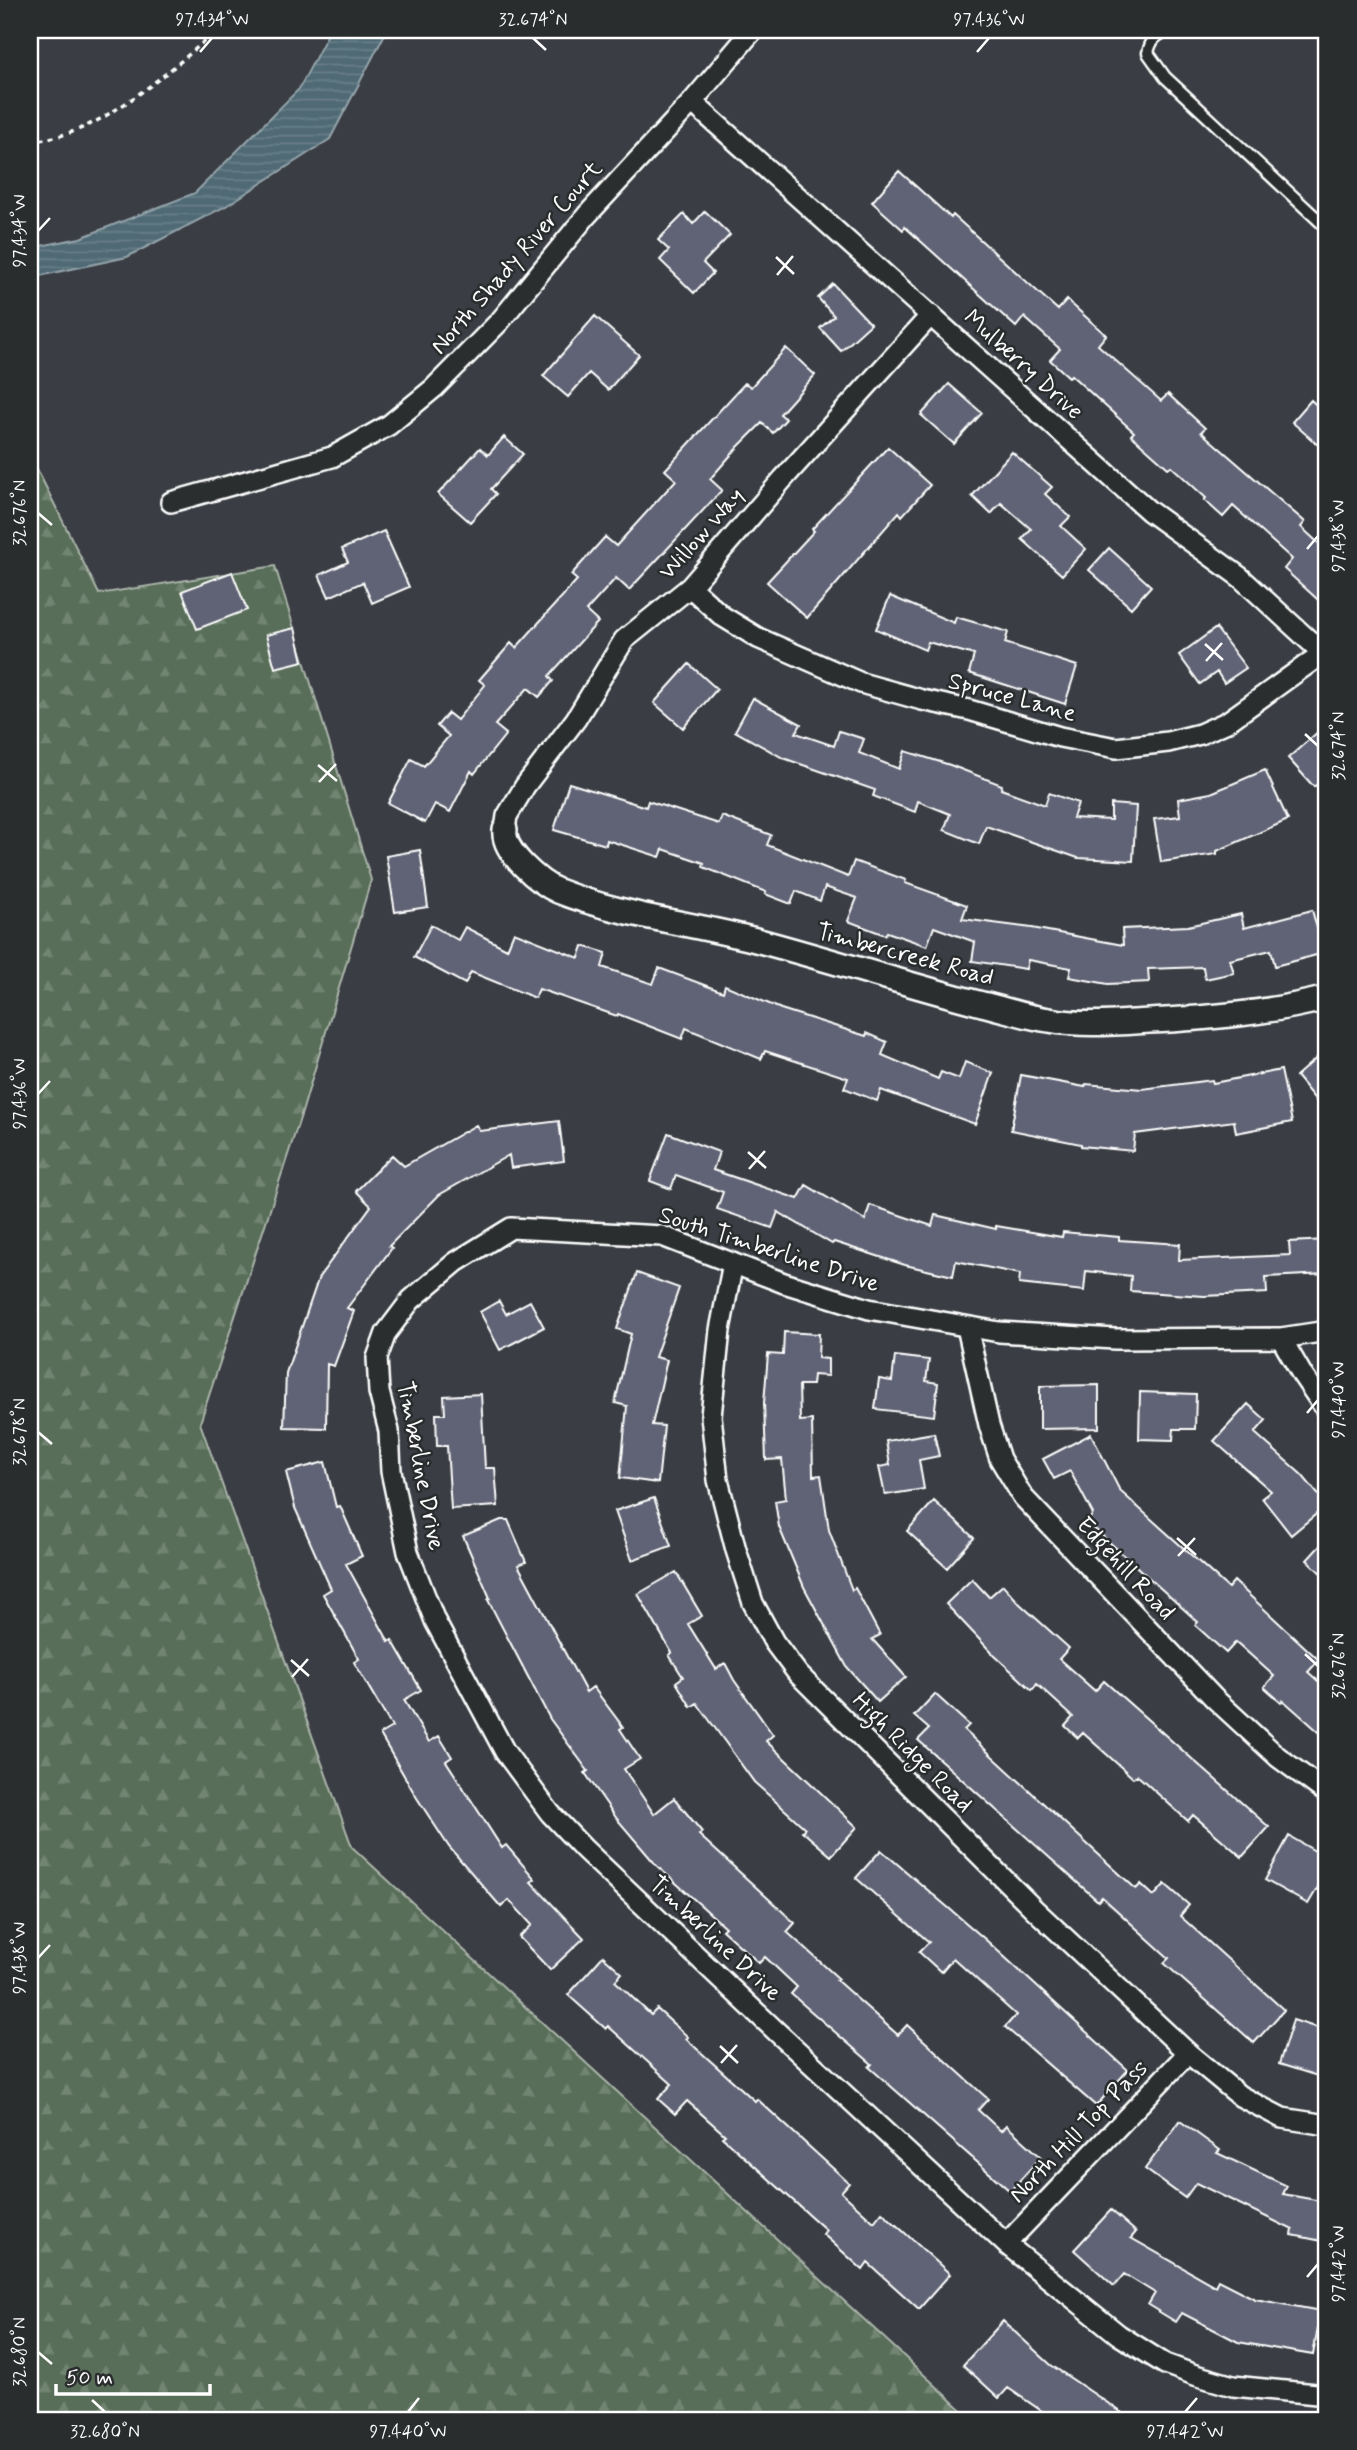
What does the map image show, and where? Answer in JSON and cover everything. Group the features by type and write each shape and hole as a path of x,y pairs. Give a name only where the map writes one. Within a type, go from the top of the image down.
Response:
{"street":[{"name":"North Shady River Court","path":"171,502 332,457 389,425 434,388 500,321 587,215 692,102 753,30"},
{"name":"Mulberry Drive","path":"692,102 1149,511 1240,577 1325,655"},
{"name":"Willow Way","path":"505,830 507,816 524,786 576,719 624,640 691,587 783,479 931,314"},
{"name":"Spruce Lane","path":"691,587 722,616 758,638 862,682 1060,737 1116,748 1168,742 1200,734 1227,722 1325,655"},
{"name":"Timbercreek Road","path":"505,830 504,837 510,848 528,872 556,890 627,911 761,942 932,991 1050,1021 1108,1023 1193,1019 1282,1010 1327,998"},
{"name":"South Timberline Drive","path":"423,1289 456,1262 511,1228 662,1236 784,1283 869,1309 999,1332 1115,1339 1281,1338 1327,1331"},
{"name":"High Ridge Road","path":"733,1263 720,1330 711,1416 718,1480 736,1550 753,1602 774,1642 798,1674 1024,1900 1188,2053 1240,2096 1282,2118 1327,2125"},
{"name":"Timberline Drive","path":"423,1289 386,1333 377,1358 379,1392 389,1431 391,1471 408,1552 435,1621 505,1752 550,1813 584,1849 1006,2244 1118,2335 1165,2364 1233,2386 1327,2395"},
{"name":"Edgehill Road","path":"967,1327 989,1425 1000,1459 1023,1497 1214,1698 1278,1757 1327,1793"},
{"path":"1281,1338 1327,1411"},
{"name":"North Hill Top Pass","path":"1006,2244 1188,2053"}],"lane":[{"path":"1169,30 1157,34 1151,41 1149,53 1165,77 1327,228"}],"path":[{"path":"30,142 72,132 103,116 158,78 217,30"}],"green space":[{"path":"30,455 99,594 275,566 371,880 303,1109 200,1423 352,1847 973,2420 30,2420"}],"water":[{"path":"330,30 387,30 330,139 226,206 127,257 30,278 30,248 80,238 195,193 299,89"}],"building":[{"path":"899,171 951,218 953,215 1058,310 1067,300 1106,335 1098,345 1161,401 1168,394 1205,428 1201,432 1305,522 1301,527 1327,551 1327,608 1284,569 1292,559 1233,506 1223,517 1171,466 1168,468 1131,435 1134,432 1071,375 1069,377 1050,360 1060,349 1024,317 1016,327 905,227 903,230 872,202"},
{"path":"705,211 730,235 703,263 713,273 694,293 660,260 669,250 658,240 684,214 693,224"},
{"path":"833,284 871,324 841,351 820,328 834,316 818,298"},
{"path":"595,316 639,355 608,390 589,373 568,397 543,376"},
{"path":"786,348 815,375 780,414 786,419 773,433 762,423 738,447 710,479 722,490 629,590 616,578 586,611 598,622 549,676 553,681 539,697 528,688 495,725 506,734 474,774 471,771 450,812 435,804 425,823 388,803 411,759 424,766 449,736 437,726 448,713 457,720 485,685 479,680 511,643 516,648 577,580 571,575 605,537 616,546 676,480 665,470 745,383 751,387"},
{"path":"949,384 982,413 954,444 921,415"},
{"path":"1311,400 1327,415 1327,453 1292,422"},
{"path":"504,437 523,454 491,489 496,494 470,522 438,494 480,448 488,455"},
{"path":"888,447 930,485 902,516 899,512 807,618 767,582"},
{"path":"1012,452 1052,487 1045,494 1070,517 1061,526 1086,549 1062,575 1022,539 1031,529 1001,503 991,514 972,496"},
{"path":"384,531 409,587 372,603 363,582 329,597 319,575 348,562 342,549"},
{"path":"1109,548 1151,586 1131,608 1089,570"},
{"path":"232,572 247,610 197,629 182,591"},
{"path":"890,596 954,623 956,617 1008,632 1005,643 1077,666 1065,704 969,673 974,655 928,642 925,650 876,629"},
{"path":"295,628 303,661 275,668 266,635"},
{"path":"1216,628 1246,668 1224,683 1217,672 1200,684 1179,655"},
{"path":"689,664 717,689 683,728 654,703"},
{"path":"753,698 801,724 796,733 834,746 839,731 864,739 859,753 899,769 905,751 1002,785 1001,789 1045,805 1049,793 1078,803 1073,818 1111,820 1111,804 1136,806 1133,861 1078,858 986,826 979,844 944,830 950,814 918,801 915,812 873,796 875,790 783,758 735,731"},
{"path":"1327,724 1327,775 1314,787 1288,758"},
{"path":"1265,770 1288,820 1217,851 1217,854 1161,862 1154,819 1180,816 1178,799 1211,793"},
{"path":"569,783 646,807 648,801 719,824 722,816 771,835 767,845 848,877 854,861 967,905 962,919 1032,928 1123,945 1122,929 1188,926 1241,914 1244,928 1312,910 1324,953 1275,966 1271,950 1230,960 1234,973 1205,979 1203,967 1148,969 1149,982 1108,984 1069,977 1071,968 1028,960 1026,969 972,961 975,942 934,927 927,946 887,932 885,935 848,921 857,898 825,887 820,901 796,891 791,904 703,867 704,863 663,849 660,857 607,840 606,845 554,830"},
{"path":"420,850 428,907 395,912 386,856"},
{"path":"431,925 458,940 465,927 507,949 514,932 579,958 583,946 606,953 602,967 653,984 659,968 723,992 725,985 781,1009 866,1036 867,1033 887,1042 882,1055 938,1079 941,1072 959,1079 965,1062 993,1073 975,1124 881,1090 877,1101 844,1088 848,1078 765,1051 761,1059 686,1028 682,1039 618,1014 617,1016 539,989 535,998 471,972 465,984 414,957"},
{"path":"1320,1055 1327,1063 1327,1114 1296,1076"},
{"path":"1281,1070 1292,1122 1236,1133 1234,1121 1135,1134 1133,1151 1081,1146 1011,1130 1021,1075 1085,1087 1086,1084 1142,1089 1212,1080 1213,1083"},
{"path":"559,1121 564,1161 511,1168 509,1155 439,1195 389,1246 392,1248 347,1308 354,1311 334,1366 327,1364 326,1428 284,1427 286,1373 319,1277 371,1206 356,1191 392,1155 404,1166 476,1125 480,1131"},
{"path":"668,1133 719,1152 713,1170 798,1199 806,1185 865,1220 870,1205 932,1226 935,1215 996,1229 996,1226 1062,1237 1063,1232 1119,1237 1119,1240 1180,1244 1179,1260 1290,1255 1289,1242 1327,1240 1327,1274 1266,1277 1267,1293 1204,1296 1130,1291 1131,1276 1086,1271 1084,1291 1019,1284 1020,1274 956,1261 953,1276 905,1265 834,1242 832,1244 778,1212 772,1228 717,1209 723,1192 676,1175 671,1189 650,1181"},
{"path":"637,1273 679,1288 655,1357 667,1360 652,1425 664,1426 658,1483 620,1478 627,1406 615,1403 631,1334 617,1329"},
{"path":"499,1301 506,1314 530,1301 544,1327 500,1350 480,1312"},
{"path":"784,1332 819,1334 818,1358 828,1359 828,1376 813,1375 812,1385 799,1385 800,1421 812,1420 813,1476 821,1475 829,1530 852,1590 855,1588 880,1635 872,1639 906,1677 878,1702 847,1667 804,1587 779,1527 775,1501 786,1499 782,1459 766,1460 764,1403 768,1354 783,1355"},
{"path":"895,1356 929,1360 926,1381 938,1383 934,1416 875,1409 879,1379 892,1381"},
{"path":"1099,1385 1099,1428 1040,1429 1040,1386"},
{"path":"1140,1392 1196,1394 1195,1429 1174,1429 1173,1440 1139,1439"},
{"path":"481,1394 485,1468 495,1468 498,1506 451,1509 447,1446 437,1446 436,1414 445,1414 444,1396"},
{"path":"1248,1404 1266,1420 1255,1433 1302,1475 1327,1505 1291,1535 1262,1498 1271,1491 1214,1441"},
{"path":"934,1433 939,1456 919,1460 924,1489 885,1495 879,1467 890,1465 886,1441"},
{"path":"1091,1434 1120,1491 1228,1588 1234,1581 1319,1660 1308,1672 1327,1689 1327,1739 1264,1687 1274,1676 1236,1642 1226,1653 1195,1625 1198,1622 1087,1522 1093,1514 1070,1471 1054,1479 1043,1459"},
{"path":"325,1462 336,1507 340,1506 362,1556 346,1564 389,1642 392,1640 421,1690 404,1700 429,1742 439,1736 452,1757 446,1761 502,1848 506,1845 535,1879 531,1882 584,1938 550,1970 519,1937 532,1925 509,1900 501,1907 449,1847 380,1734 392,1727 354,1662 359,1659 323,1594 331,1589 295,1508 286,1472"},
{"path":"654,1498 671,1546 632,1560 615,1511"},
{"path":"934,1501 974,1538 947,1568 907,1531"},
{"path":"501,1520 508,1520 526,1562 518,1565 586,1692 593,1687 623,1727 620,1729 640,1759 624,1769 654,1814 674,1798 702,1832 699,1835 795,1923 787,1932 838,1978 836,1980 898,2035 907,2025 988,2099 978,2110 1001,2131 1006,2125 1041,2157 1010,2191 869,2067 872,2064 791,1994 797,1987 765,1957 759,1963 722,1930 725,1927 657,1866 617,1819 585,1773 588,1771 550,1719 488,1600 490,1598 463,1536"},
{"path":"1327,1538 1327,1579 1307,1560"},
{"path":"676,1572 702,1616 688,1624 716,1669 725,1663 773,1735 766,1741 857,1827 831,1856 802,1831 805,1828 754,1782 697,1703 691,1707 676,1682 683,1677 638,1594"},
{"path":"972,1579 989,1597 1003,1585 1069,1648 1059,1659 1095,1691 1104,1681 1269,1827 1242,1857 1193,1815 1188,1821 1137,1775 1133,1778 1083,1733 1078,1738 1065,1726 1073,1717 1037,1684 1032,1690 994,1655 946,1604"},
{"path":"935,1694 969,1725 964,1730 1136,1889 1141,1884 1154,1896 1165,1884 1189,1905 1180,1916 1284,2010 1254,2043 1164,1963 1169,1958 1102,1897 1098,1901 918,1740 929,1729 914,1716"},
{"path":"1289,1836 1327,1858 1327,1872 1308,1904 1265,1880"},
{"path":"881,1850 986,1940 1128,2070 1096,2106 1005,2027 1016,2015 953,1958 941,1972 919,1952 929,1942 856,1878"},
{"path":"603,1956 622,1973 615,1981 651,2015 657,2009 688,2037 686,2039 849,2183 841,2192 874,2222 882,2212 950,2274 919,2309 868,2263 863,2270 823,2234 826,2230 722,2137 725,2135 687,2101 675,2114 658,2099 672,2084 608,2026 606,2029 568,1995"},
{"path":"1293,2020 1327,2031 1327,2079 1279,2064"},
{"path":"1180,2121 1220,2150 1217,2153 1287,2186 1283,2194 1327,2202 1327,2242 1292,2235 1293,2230 1196,2183 1185,2198 1145,2169"},
{"path":"1111,2210 1136,2232 1131,2238 1215,2286 1218,2280 1255,2299 1321,2311 1313,2355 1238,2342 1182,2313 1176,2322 1148,2305 1155,2293 1124,2274 1114,2286 1074,2250"},
{"path":"1003,2321 1051,2365 1133,2420 1055,2420 1008,2388 999,2398 963,2365"}]}
